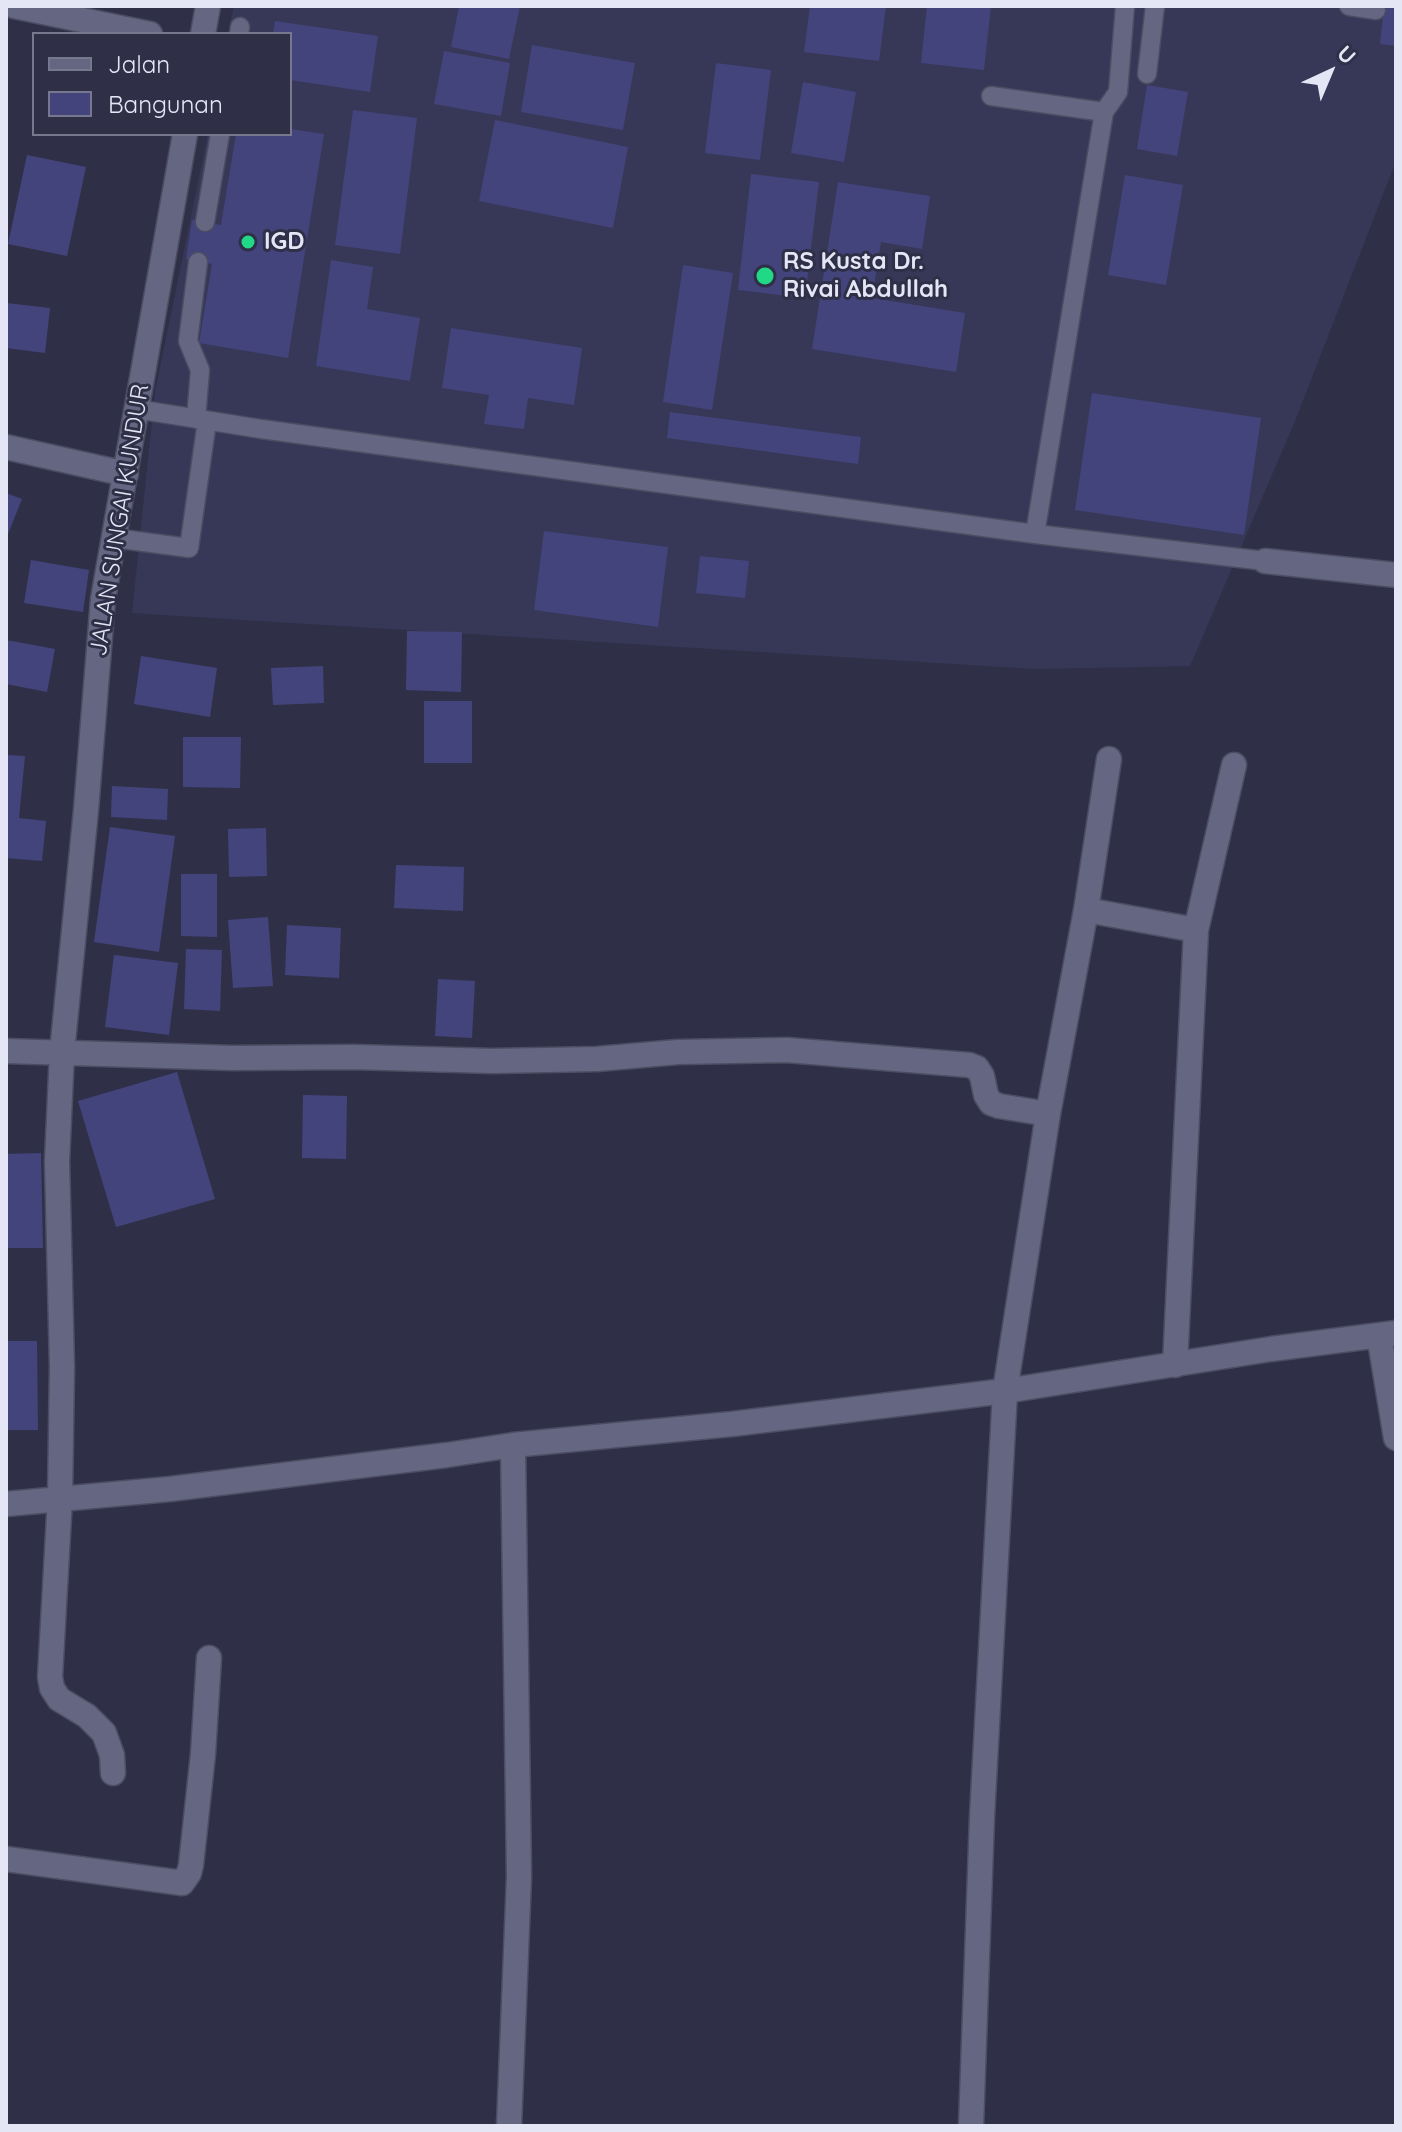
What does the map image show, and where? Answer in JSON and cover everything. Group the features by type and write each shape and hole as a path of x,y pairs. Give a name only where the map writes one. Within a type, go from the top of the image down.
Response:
{"street":[{"path":"14,6 140,32"},
{"path":"203,32 208,6"},
{"name":"JALAN SUNGAI KUNDUR","path":"113,1773 112,1755 104,1733 87,1716 59,1699 52,1688 62,1367 57,1161 62,1052 103,599 185,136"},
{"path":"6,447 126,474"},
{"path":"1265,561 1396,575"},
{"path":"971,2126 982,1817 1005,1391 1048,1114 1086,910 1109,759"},
{"path":"1175,1365 1196,930 1234,765"},
{"path":"1086,910 1196,930"},
{"path":"6,1051 492,1061 787,1050 969,1065 977,1068 982,1076 991,1103 1048,1114"},
{"path":"6,1504 170,1489 513,1445 732,1424 1005,1391 1388,1334 1396,1438"},
{"path":"509,2126 519,1877 513,1445"},
{"path":"6,1859 182,1883 191,1865 209,1658"}],"lane":[{"path":"1035,534 1104,112 1118,92 1125,6"},
{"path":"1147,74 1155,6"},
{"path":"1349,6 1376,10"},
{"path":"991,96 1104,112"},
{"path":"205,222 220,136"},
{"path":"180,163 214,170"},
{"path":"114,538 189,548 202,420 200,370 188,341 198,262"},
{"path":"136,409 1035,534 1265,561"}],"shaded area":[{"name":"RS Kusta Dr. Rivai Abdullah","path":"234,6 1396,6 1396,161 1295,421 1190,666 1035,669 132,613 155,392 208,136 292,136 292,32 228,32"}],"building":[{"path":"459,6 520,6 509,59 451,47"},
{"path":"810,6 886,6 879,61 804,52"},
{"path":"927,6 991,6 984,70 921,63"},
{"path":"1384,6 1396,6 1396,46 1380,44"},
{"path":"275,21 378,36 370,92 292,80 292,32 273,32"},
{"path":"532,45 635,63 623,130 521,112"},
{"path":"444,51 510,63 501,116 434,104"},
{"path":"716,63 771,70 760,160 705,153"},
{"path":"803,82 856,92 844,162 791,153"},
{"path":"1147,85 1188,92 1177,156 1137,149"},
{"path":"353,110 417,118 400,254 335,245"},
{"path":"495,120 628,147 613,228 479,201"},
{"name":"IGD","path":"292,129 324,134 288,358 199,343 212,264 186,259 192,220 221,225 236,136 292,136"},
{"path":"27,155 86,167 67,256 8,244"},
{"path":"751,174 819,182 805,298 738,290"},
{"path":"1125,175 1183,185 1166,285 1108,275"},
{"path":"838,182 930,196 922,249 881,242 872,298 965,313 956,372 812,349"},
{"path":"331,260 373,267 367,309 420,318 410,381 316,366"},
{"path":"683,265 733,273 712,410 663,402"},
{"path":"6,303 50,308 45,353 6,348"},
{"path":"451,328 582,348 574,405 528,398 524,429 484,424 489,395 442,388"},
{"path":"1092,393 1261,418 1244,535 1075,510"},
{"path":"670,412 861,437 858,464 667,438"},
{"path":"6,493 22,499 6,539"},
{"path":"544,531 668,547 658,627 534,610"},
{"path":"700,556 749,561 745,598 696,593"},
{"path":"31,560 89,570 83,612 24,603"},
{"path":"407,631 462,632 461,692 406,690"},
{"path":"6,640 55,649 47,692 6,684"},
{"path":"141,656 217,668 210,717 134,704"},
{"path":"323,666 324,703 273,705 271,668"},
{"path":"424,701 472,701 472,763 424,763"},
{"path":"183,737 241,737 240,788 183,787"},
{"path":"6,755 25,756 19,818 46,821 42,861 6,858"},
{"path":"112,786 168,789 167,820 111,817"},
{"path":"110,827 175,836 159,952 94,942"},
{"path":"266,828 267,876 229,877 228,829"},
{"path":"396,865 464,867 463,911 394,908"},
{"path":"181,874 217,874 217,937 181,936"},
{"path":"268,917 273,986 233,988 228,920"},
{"path":"287,925 341,928 339,978 285,975"},
{"path":"186,949 222,950 220,1011 184,1009"},
{"path":"114,955 178,963 169,1035 105,1027"},
{"path":"438,979 475,981 472,1038 435,1036"},
{"path":"177,1072 215,1199 116,1227 78,1101"},
{"path":"303,1095 347,1096 346,1159 302,1158"},
{"path":"41,1153 43,1248 6,1248 6,1154"},
{"path":"6,1341 37,1341 38,1430 6,1430"}],"place":[{"name":"IGD","path":"248,242"},
{"name":"RS Kusta Dr. Rivai Abdullah","path":"765,276"}]}
